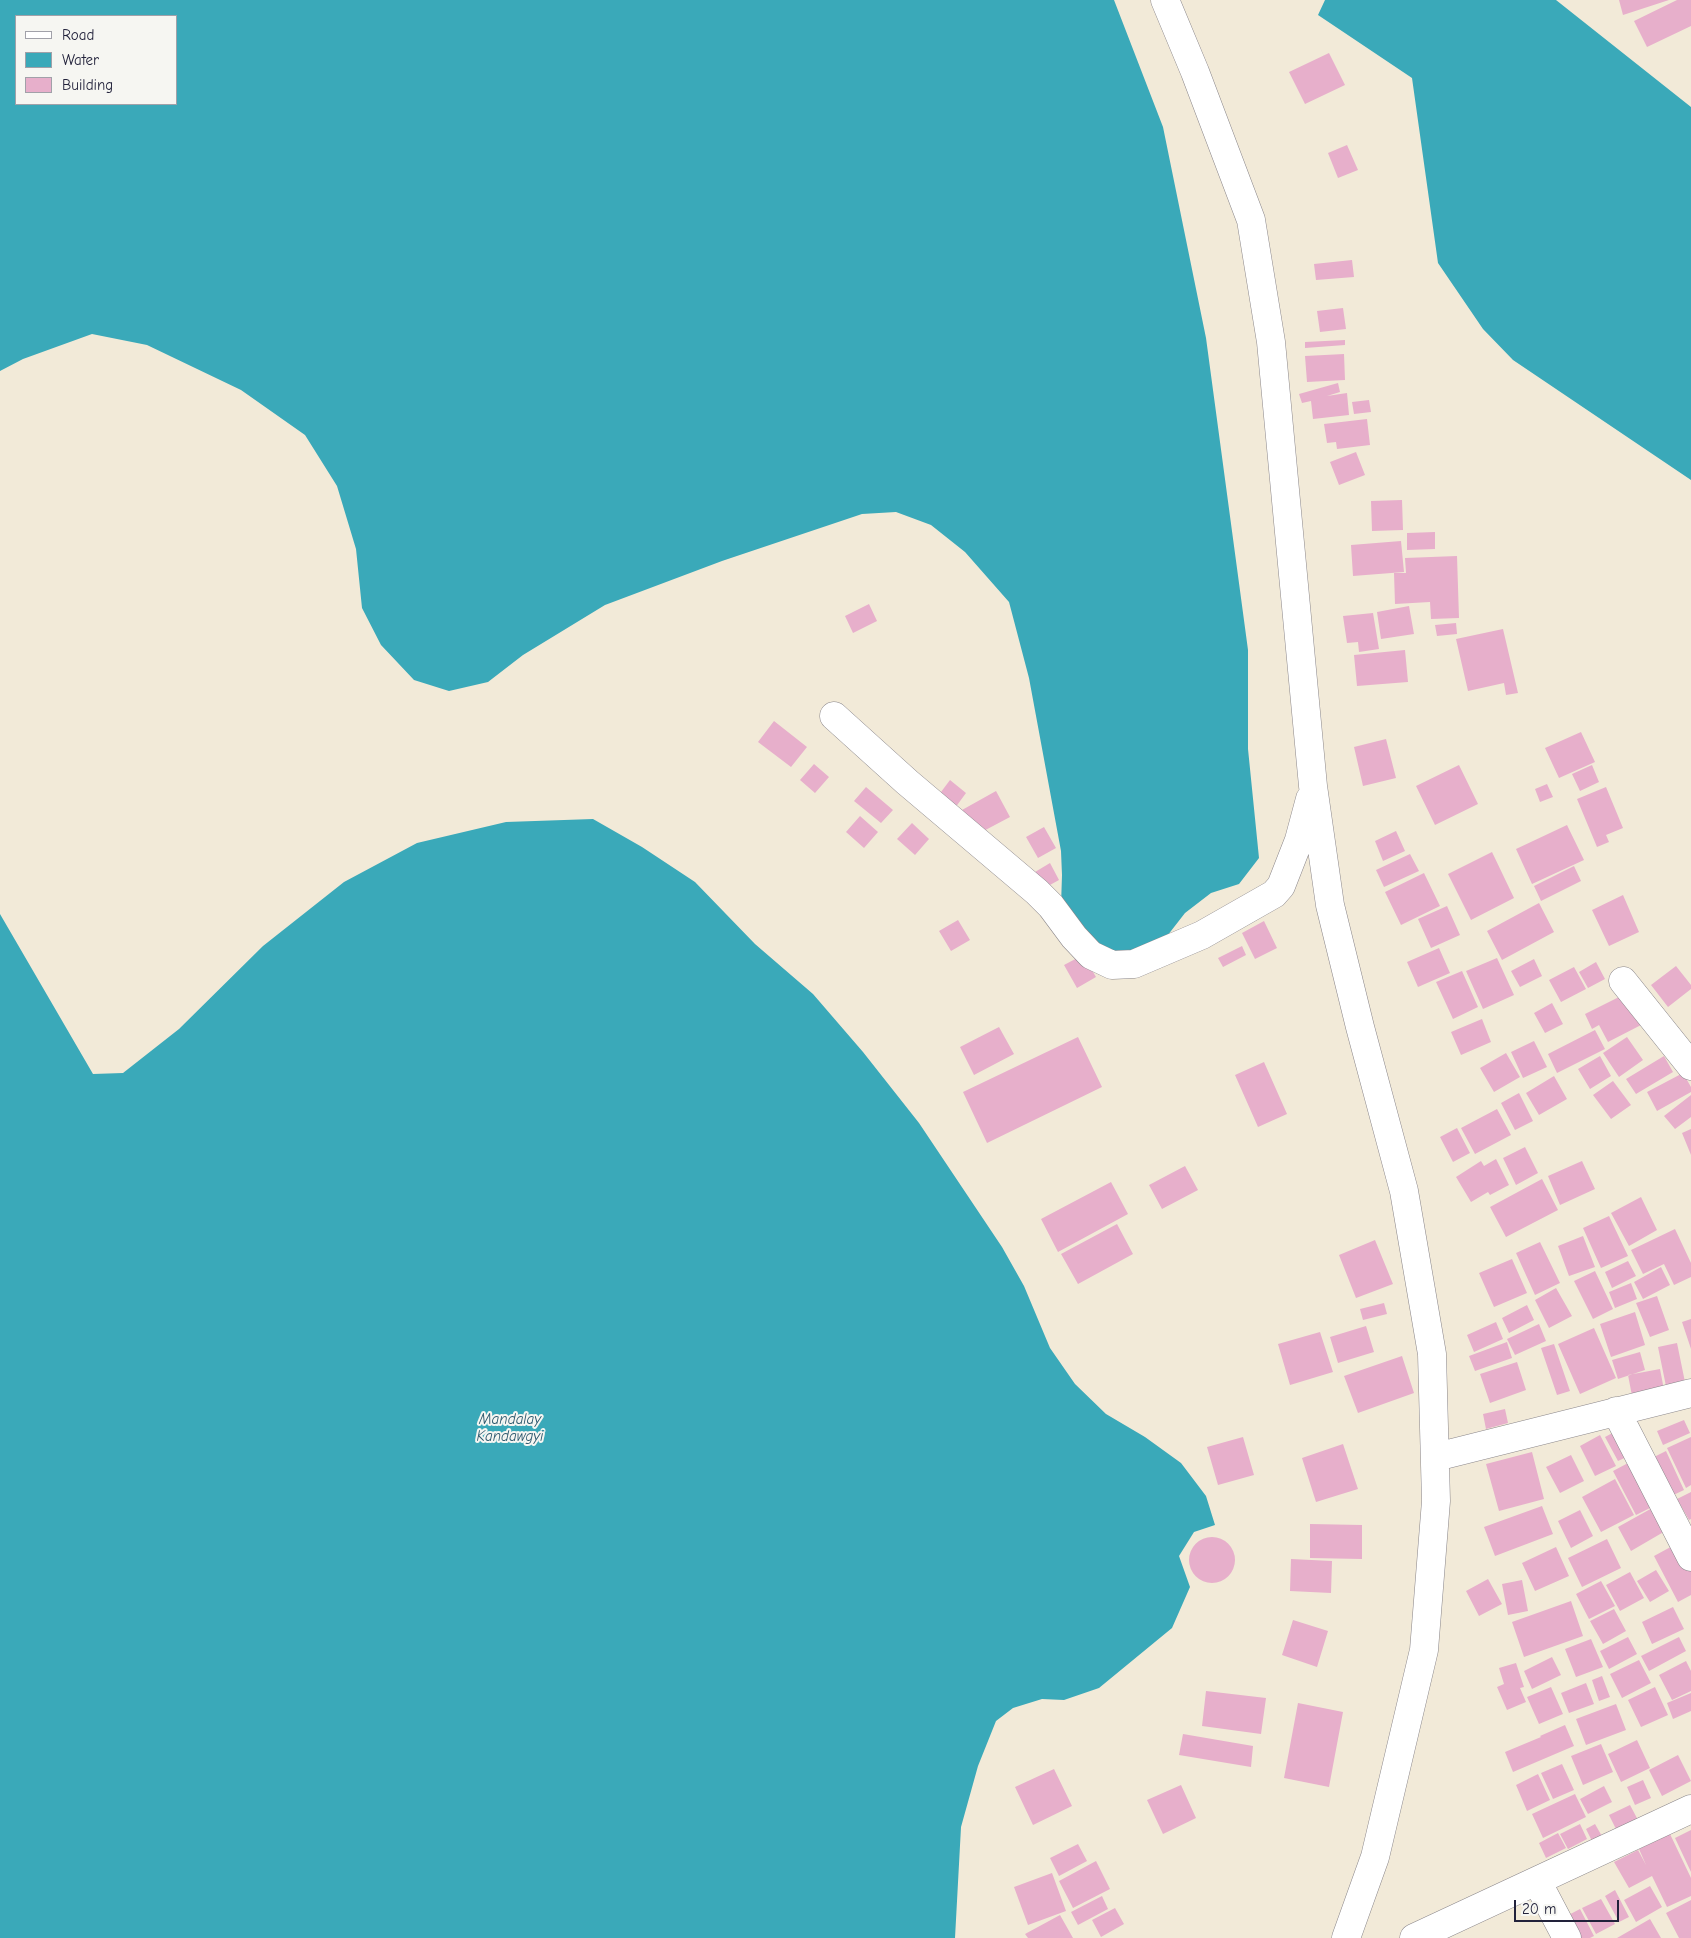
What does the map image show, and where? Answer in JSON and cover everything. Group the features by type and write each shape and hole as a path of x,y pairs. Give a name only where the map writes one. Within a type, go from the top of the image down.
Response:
{"street":[{"path":"1165,0 1195,72 1251,220 1271,342 1313,786 1330,905 1360,1027 1404,1191 1432,1354 1436,1501 1424,1650 1374,1857 1346,1938"},
{"path":"834,716 974,840 1037,892 1051,906 1074,937 1091,955 1112,964 1134,964 1202,936 1274,894 1281,886 1299,840 1313,786"},
{"path":"1623,981 1691,1066"},
{"path":"1436,1457 1691,1393"},
{"path":"1616,1411 1691,1557"},
{"path":"1414,1938 1691,1809"},
{"path":"1537,1881 1567,1938"}],"water":[{"path":"0,0 1114,0 1163,127 1206,338 1248,650 1248,749 1259,858 1239,884 1211,893 1185,913 1164,940 1137,956 1112,955 1087,938 1061,906 1061,851 1029,678 1009,602 965,552 931,525 896,512 862,514 722,561 605,605 523,655 488,682 449,691 414,680 381,645 362,608 356,549 337,486 305,435 241,390 147,345 92,334 23,359 0,371"},
{"path":"1325,0 1556,0 1691,107 1691,480 1513,360 1483,329 1438,263 1412,78 1318,15"},
{"name":"Mandalay Kandawgyi","path":"593,819 642,847 695,882 755,944 813,994 863,1052 919,1123 1002,1247 1024,1286 1050,1348 1075,1384 1106,1414 1145,1437 1181,1463 1206,1496 1215,1525 1194,1532 1179,1556 1190,1587 1172,1628 1099,1688 1064,1700 1042,1699 1013,1708 996,1721 978,1766 961,1827 955,1938 0,1938 0,914 93,1074 123,1073 179,1029 263,946 344,882 417,843 506,822"}],"building":[{"path":"1619,0 1669,0 1623,15"},
{"path":"1677,0 1691,0 1691,26 1647,47 1634,21"},
{"path":"1329,53 1345,85 1305,104 1289,72"},
{"path":"1347,145 1358,170 1338,178 1328,153"},
{"path":"1352,260 1354,277 1316,280 1314,264"},
{"path":"1343,308 1346,329 1320,332 1317,311"},
{"path":"1345,340 1345,345 1305,348 1305,342"},
{"path":"1344,354 1345,380 1307,382 1305,356"},
{"path":"1338,383 1340,392 1327,396 1347,393 1349,415 1313,419 1311,401 1302,403 1299,394"},
{"path":"1369,400 1371,412 1354,414 1352,402"},
{"path":"1367,419 1370,445 1337,449 1336,442 1327,443 1324,424"},
{"path":"1356,452 1365,475 1339,485 1330,462"},
{"path":"1402,500 1403,530 1372,531 1371,501"},
{"path":"1435,532 1435,549 1407,550 1407,533"},
{"path":"1401,541 1404,572 1353,576 1351,545"},
{"path":"1457,556 1459,618 1431,619 1430,602 1395,604 1394,573 1406,573 1405,558"},
{"path":"869,604 877,621 853,633 845,616"},
{"path":"1409,606 1414,634 1381,639 1377,612"},
{"path":"1373,613 1379,649 1359,652 1358,642 1347,643 1343,616"},
{"path":"1456,623 1457,634 1437,636 1435,625"},
{"path":"1503,629 1518,693 1506,695 1504,683 1468,691 1456,639"},
{"path":"1405,650 1408,682 1357,686 1354,655"},
{"path":"774,721 807,747 791,767 758,742"},
{"path":"1581,732 1595,762 1559,778 1545,748"},
{"path":"1386,739 1396,778 1363,786 1354,747"},
{"path":"814,764 829,777 815,793 800,780"},
{"path":"1459,765 1478,804 1435,825 1416,786"},
{"path":"1592,765 1599,782 1580,791 1572,774"},
{"path":"950,780 966,793 955,808 938,796"},
{"path":"1547,784 1553,797 1540,802 1535,789"},
{"path":"866,787 893,810 881,823 854,801"},
{"path":"1606,787 1623,828 1606,835 1609,842 1597,847 1577,799"},
{"path":"996,791 1010,817 976,835 962,810"},
{"path":"860,816 878,832 864,848 846,832"},
{"path":"912,823 929,839 915,855 897,839"},
{"path":"1567,825 1584,860 1532,884 1516,849"},
{"path":"1044,827 1056,848 1038,858 1026,837"},
{"path":"1396,831 1405,851 1383,861 1375,841"},
{"path":"1492,852 1514,898 1471,920 1448,874"},
{"path":"1410,854 1419,871 1384,887 1376,870"},
{"path":"1050,863 1059,880 1039,891 1030,875"},
{"path":"1574,866 1581,881 1541,901 1534,886"},
{"path":"1424,873 1440,906 1401,925 1385,892"},
{"path":"1623,895 1639,932 1609,946 1592,910"},
{"path":"1539,903 1554,932 1502,960 1487,931"},
{"path":"1447,906 1460,935 1431,948 1418,919"},
{"path":"958,920 970,940 951,951 939,931"},
{"path":"1264,921 1277,948 1255,959 1242,933"},
{"path":"1242,946 1246,955 1223,967 1218,958"},
{"path":"1439,948 1450,973 1418,987 1407,962"},
{"path":"1083,955 1096,977 1077,988 1064,965"},
{"path":"1497,958 1514,995 1483,1009 1466,971"},
{"path":"1534,959 1542,976 1520,987 1511,971"},
{"path":"1596,962 1605,979 1588,988 1579,972"},
{"path":"1676,966 1691,985 1691,989 1668,1007 1651,985"},
{"path":"1574,967 1586,989 1561,1002 1549,980"},
{"path":"1462,971 1478,1007 1453,1019 1436,982"},
{"path":"1627,993 1643,1024 1608,1042 1599,1025 1592,1029 1585,1014"},
{"path":"1552,1003 1563,1024 1545,1033 1534,1013"},
{"path":"1482,1019 1491,1042 1461,1055 1451,1032"},
{"path":"999,1027 1014,1054 974,1075 960,1047"},
{"path":"1595,1030 1605,1049 1557,1073 1548,1054"},
{"path":"1078,1037 1102,1087 987,1143 963,1092"},
{"path":"1627,1037 1643,1060 1619,1077 1603,1053"},
{"path":"1534,1041 1547,1067 1523,1078 1511,1052"},
{"path":"1506,1053 1520,1077 1494,1092 1480,1068"},
{"path":"1600,1056 1611,1076 1590,1089 1578,1069"},
{"path":"1664,1056 1673,1072 1636,1094 1626,1079"},
{"path":"1264,1062 1287,1114 1258,1127 1235,1075"},
{"path":"1683,1073 1691,1087 1691,1092 1657,1111 1647,1092"},
{"path":"1554,1076 1567,1099 1539,1115 1526,1093"},
{"path":"1613,1081 1631,1105 1611,1119 1593,1095"},
{"path":"1519,1093 1533,1121 1515,1130 1501,1103"},
{"path":"1691,1095 1691,1117 1675,1129 1664,1116"},
{"path":"1497,1109 1511,1135 1475,1154 1461,1128"},
{"path":"1457,1128 1470,1153 1453,1162 1440,1137"},
{"path":"1691,1129 1691,1155 1682,1133"},
{"path":"1525,1147 1538,1173 1516,1185 1503,1158"},
{"path":"1496,1159 1509,1185 1490,1195 1488,1192 1471,1202 1456,1177 1481,1161 1484,1166"},
{"path":"1582,1161 1595,1189 1560,1205 1548,1176"},
{"path":"1185,1166 1198,1190 1162,1209 1149,1185"},
{"path":"1542,1179 1558,1210 1506,1237 1490,1207"},
{"path":"1111,1182 1128,1214 1058,1252 1041,1219"},
{"path":"1641,1197 1657,1230 1629,1246 1611,1213"},
{"path":"1609,1216 1628,1256 1601,1268 1583,1228"},
{"path":"1117,1224 1133,1254 1078,1284 1061,1254"},
{"path":"1675,1229 1691,1263 1691,1277 1674,1285 1664,1264 1643,1274 1631,1250"},
{"path":"1583,1236 1595,1267 1569,1276 1558,1246"},
{"path":"1375,1240 1393,1284 1356,1298 1339,1255"},
{"path":"1540,1242 1560,1283 1535,1295 1516,1253"},
{"path":"1512,1259 1527,1293 1494,1307 1479,1273"},
{"path":"1628,1261 1636,1276 1612,1288 1605,1272"},
{"path":"1661,1267 1670,1285 1643,1299 1634,1282"},
{"path":"1595,1271 1613,1309 1593,1319 1574,1281"},
{"path":"1631,1283 1637,1299 1615,1308 1609,1292"},
{"path":"1556,1288 1572,1316 1549,1328 1535,1300"},
{"path":"1657,1296 1669,1330 1650,1337 1636,1303"},
{"path":"1384,1303 1387,1314 1363,1320 1360,1309"},
{"path":"1527,1305 1534,1320 1509,1333 1502,1318"},
{"path":"1635,1312 1645,1345 1611,1357 1600,1324"},
{"path":"1691,1319 1691,1349 1682,1322"},
{"path":"1496,1322 1503,1339 1474,1352 1467,1335"},
{"path":"1539,1324 1546,1341 1515,1355 1507,1339"},
{"path":"1366,1326 1374,1352 1338,1363 1330,1337"},
{"path":"1594,1328 1616,1378 1580,1394 1558,1344"},
{"path":"1320,1332 1333,1372 1290,1385 1278,1344"},
{"path":"1507,1342 1512,1358 1475,1371 1469,1356"},
{"path":"1677,1343 1686,1387 1667,1391 1658,1347"},
{"path":"1554,1344 1570,1391 1557,1395 1541,1348"},
{"path":"1640,1352 1645,1370 1618,1379 1612,1360"},
{"path":"1402,1356 1414,1393 1358,1413 1344,1376"},
{"path":"1517,1362 1526,1390 1490,1403 1480,1374"},
{"path":"1660,1369 1665,1395 1633,1401 1628,1375"},
{"path":"1505,1409 1508,1423 1486,1429 1483,1414"},
{"path":"1684,1420 1690,1433 1663,1445 1657,1431"},
{"path":"1620,1429 1633,1454 1618,1461 1605,1437"},
{"path":"1600,1435 1616,1466 1595,1476 1580,1446"},
{"path":"1243,1437 1254,1475 1218,1485 1207,1447"},
{"path":"1691,1437 1691,1485 1686,1488 1667,1448"},
{"path":"1343,1444 1358,1489 1316,1502 1302,1458"},
{"path":"1666,1451 1684,1490 1667,1498 1650,1459"},
{"path":"1532,1452 1544,1499 1499,1511 1486,1464"},
{"path":"1571,1455 1584,1481 1560,1493 1546,1467"},
{"path":"1630,1462 1654,1506 1636,1515 1613,1471"},
{"path":"1615,1479 1634,1515 1601,1532 1582,1497"},
{"path":"1691,1492 1691,1519 1689,1520 1677,1499"},
{"path":"1542,1506 1553,1534 1495,1556 1484,1527"},
{"path":"1654,1507 1667,1530 1631,1551 1618,1527"},
{"path":"1580,1510 1593,1536 1571,1548 1558,1521"},
{"path":"1310,1524 1362,1525 1362,1559 1310,1558"},
{"path":"1217,1537 1229,1543 1234,1551 1234,1569 1229,1577 1221,1582 1207,1583 1195,1577 1190,1569 1189,1555 1195,1543 1203,1538"},
{"path":"1607,1539 1621,1568 1582,1587 1568,1558"},
{"path":"1678,1543 1691,1568 1691,1595 1678,1602 1654,1556"},
{"path":"1556,1547 1569,1576 1535,1591 1522,1563"},
{"path":"1291,1559 1332,1561 1331,1593 1290,1591"},
{"path":"1656,1570 1669,1591 1650,1602 1637,1581"},
{"path":"1630,1572 1644,1598 1620,1611 1606,1585"},
{"path":"1488,1579 1502,1604 1479,1616 1466,1591"},
{"path":"1522,1580 1528,1611 1508,1615 1502,1584"},
{"path":"1601,1581 1615,1606 1589,1619 1576,1594"},
{"path":"1571,1601 1583,1636 1524,1657 1512,1622"},
{"path":"1673,1607 1684,1629 1652,1644 1642,1622"},
{"path":"1614,1609 1626,1631 1603,1644 1590,1621"},
{"path":"1293,1620 1328,1631 1317,1667 1282,1655"},
{"path":"1628,1637 1637,1654 1609,1669 1600,1651"},
{"path":"1679,1637 1686,1651 1649,1671 1641,1656"},
{"path":"1591,1639 1603,1667 1576,1677 1565,1649"},
{"path":"1552,1657 1561,1675 1532,1689 1524,1671"},
{"path":"1639,1660 1651,1683 1622,1698 1610,1674"},
{"path":"1686,1661 1691,1671 1691,1691 1672,1700 1659,1675"},
{"path":"1516,1663 1524,1687 1520,1688 1526,1702 1507,1710 1497,1687 1504,1684 1499,1668"},
{"path":"1602,1676 1610,1697 1599,1701 1592,1680"},
{"path":"1586,1683 1594,1704 1569,1713 1561,1693"},
{"path":"1551,1687 1563,1714 1539,1724 1527,1697"},
{"path":"1655,1687 1668,1715 1641,1727 1628,1700"},
{"path":"1206,1691 1266,1698 1261,1734 1202,1726"},
{"path":"1691,1693 1691,1711 1673,1719 1667,1703"},
{"path":"1298,1703 1343,1712 1329,1787 1284,1778"},
{"path":"1616,1704 1626,1730 1586,1745 1576,1719"},
{"path":"1565,1725 1574,1746 1513,1772 1505,1752"},
{"path":"1183,1734 1253,1746 1251,1767 1179,1755"},
{"path":"1637,1740 1650,1768 1621,1782 1608,1754"},
{"path":"1601,1744 1613,1772 1583,1785 1571,1756"},
{"path":"1678,1755 1691,1781 1662,1796 1649,1770"},
{"path":"1562,1764 1574,1790 1553,1799 1541,1773"},
{"path":"1054,1769 1072,1806 1033,1825 1015,1787"},
{"path":"1538,1774 1550,1800 1527,1811 1516,1785"},
{"path":"1643,1780 1651,1798 1635,1805 1627,1787"},
{"path":"1181,1785 1196,1818 1163,1834 1147,1800"},
{"path":"1604,1786 1612,1802 1588,1814 1580,1799"},
{"path":"1575,1794 1586,1817 1543,1838 1532,1814"},
{"path":"1630,1805 1639,1822 1618,1833 1609,1815"},
{"path":"1580,1824 1587,1839 1568,1849 1560,1834"},
{"path":"1595,1824 1603,1838 1593,1843 1586,1829"},
{"path":"1691,1830 1691,1872 1675,1838"},
{"path":"1558,1833 1566,1848 1546,1858 1539,1843"},
{"path":"1670,1834 1691,1878 1691,1896 1667,1907 1652,1876 1629,1888 1614,1862 1638,1850 1646,1865 1639,1849"},
{"path":"1078,1844 1087,1861 1059,1876 1050,1858"},
{"path":"1096,1861 1110,1889 1073,1908 1059,1881"},
{"path":"1052,1873 1066,1911 1028,1925 1014,1887"},
{"path":"1650,1886 1662,1907 1636,1922 1624,1900"},
{"path":"1615,1890 1629,1917 1619,1922 1605,1896"},
{"path":"1102,1896 1108,1909 1078,1925 1071,1912"},
{"path":"1601,1899 1615,1924 1596,1934 1582,1908"},
{"path":"1691,1900 1691,1938 1679,1938 1666,1913"},
{"path":"1115,1908 1124,1924 1101,1937 1092,1920"},
{"path":"1580,1909 1594,1936 1590,1938 1569,1938 1559,1920"},
{"path":"1060,1915 1073,1938 1028,1938 1025,1934"},
{"path":"1650,1919 1661,1938 1617,1938"}]}
